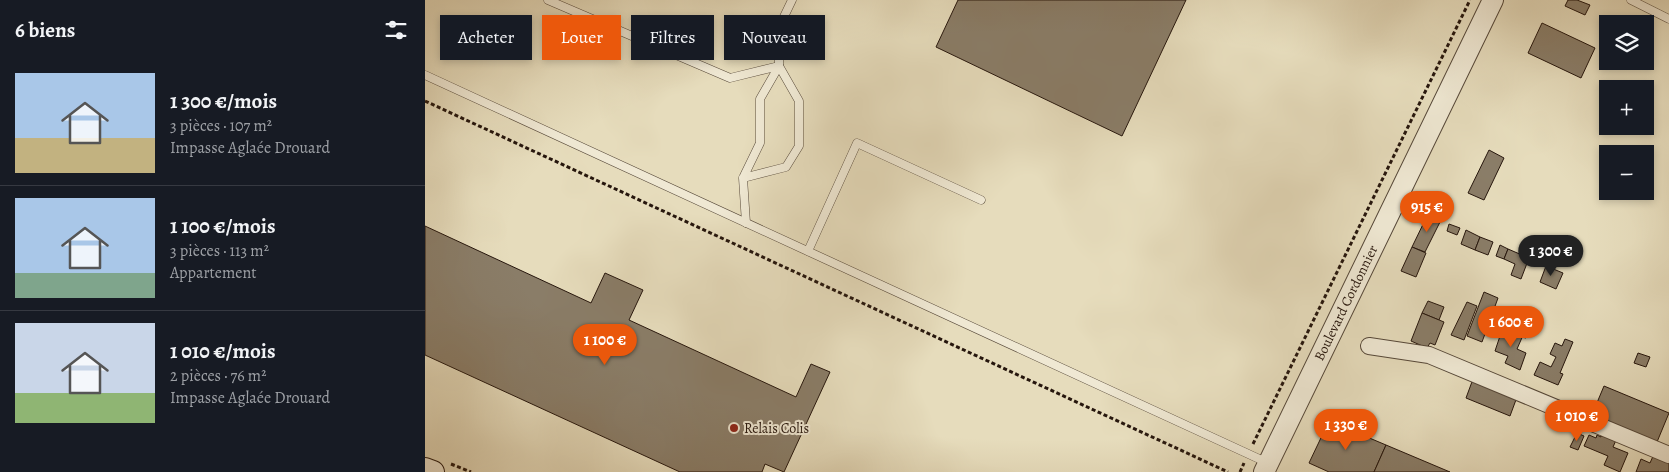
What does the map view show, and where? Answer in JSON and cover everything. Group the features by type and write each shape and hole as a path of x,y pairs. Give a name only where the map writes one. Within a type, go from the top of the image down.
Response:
{"main road":[{"path":"425,469 433,472"}],"street":[{"name":"Boulevard Cordonnier","path":"1266,468 1493,0"},
{"path":"1369,346 1429,355 1669,455"}],"lane":[{"path":"548,0 730,78 779,66"},
{"path":"743,178 785,167 799,146 799,101 779,66 779,28 792,0"},
{"path":"1631,0 1669,19"},
{"path":"746,223 743,178 760,143 760,99 779,66"},
{"path":"425,75 1248,454 1266,468"},
{"path":"808,251 857,143 981,200"}],"path":[{"path":"1240,472 1470,0"},
{"path":"425,101 1228,472"}],"building":[{"path":"958,0 1186,0 1122,136 936,47"},
{"path":"1568,0 1577,0 1590,5 1585,15 1565,6"},
{"path":"1542,23 1595,48 1581,78 1528,53"},
{"path":"1489,150 1504,158 1484,200 1468,193"},
{"path":"1428,214 1441,220 1425,252 1412,247"},
{"path":"1449,224 1460,228 1457,235 1447,231"},
{"path":"425,226 591,303 605,273 643,290 629,320 796,397 811,364 830,372 784,472 765,464 762,472 680,472 425,355"},
{"path":"1466,230 1480,237 1475,250 1461,244"},
{"path":"1480,237 1493,242 1488,255 1475,250"},
{"path":"1500,245 1508,249 1504,259 1496,256"},
{"path":"1412,247 1426,253 1416,277 1401,271"},
{"path":"1508,249 1529,258 1521,279 1511,275 1515,264 1504,259"},
{"path":"1546,266 1563,273 1556,289 1540,282"},
{"path":"1484,292 1498,298 1482,342 1467,336"},
{"path":"1428,301 1444,307 1439,320 1422,313"},
{"path":"1467,302 1477,306 1464,340 1451,335"},
{"path":"1521,307 1525,309 1521,317 1509,312"},
{"path":"1525,309 1533,312 1524,333 1516,330 1515,334 1502,330 1509,312 1521,317"},
{"path":"1422,313 1444,322 1435,345 1430,343 1427,348 1411,341"},
{"path":"1528,321 1532,323 1526,338 1522,337"},
{"path":"1502,330 1515,334 1516,330 1524,333 1517,349 1526,353 1520,370 1505,363 1508,356 1495,351"},
{"path":"1565,339 1573,342 1560,373 1563,374 1558,385 1534,375 1540,362 1551,367 1556,357 1550,354 1555,343 1562,346"},
{"path":"1638,353 1650,357 1646,367 1634,363"},
{"path":"1473,379 1517,397 1510,416 1466,398"},
{"path":"1604,386 1669,413 1657,442 1591,417"},
{"path":"1329,421 1386,445 1374,472 1329,472 1309,463"},
{"path":"1603,432 1617,438 1613,447 1628,453 1620,472 1604,465 1608,456 1584,446 1589,435 1596,438 1597,435 1601,437"},
{"path":"1577,433 1584,436 1578,450 1570,447"},
{"path":"1386,445 1450,472 1374,472"},
{"path":"1654,454 1669,460 1669,472 1636,472 1641,459 1650,463"}],"place":[{"name":"Relais Colis","path":"734,428"}]}
